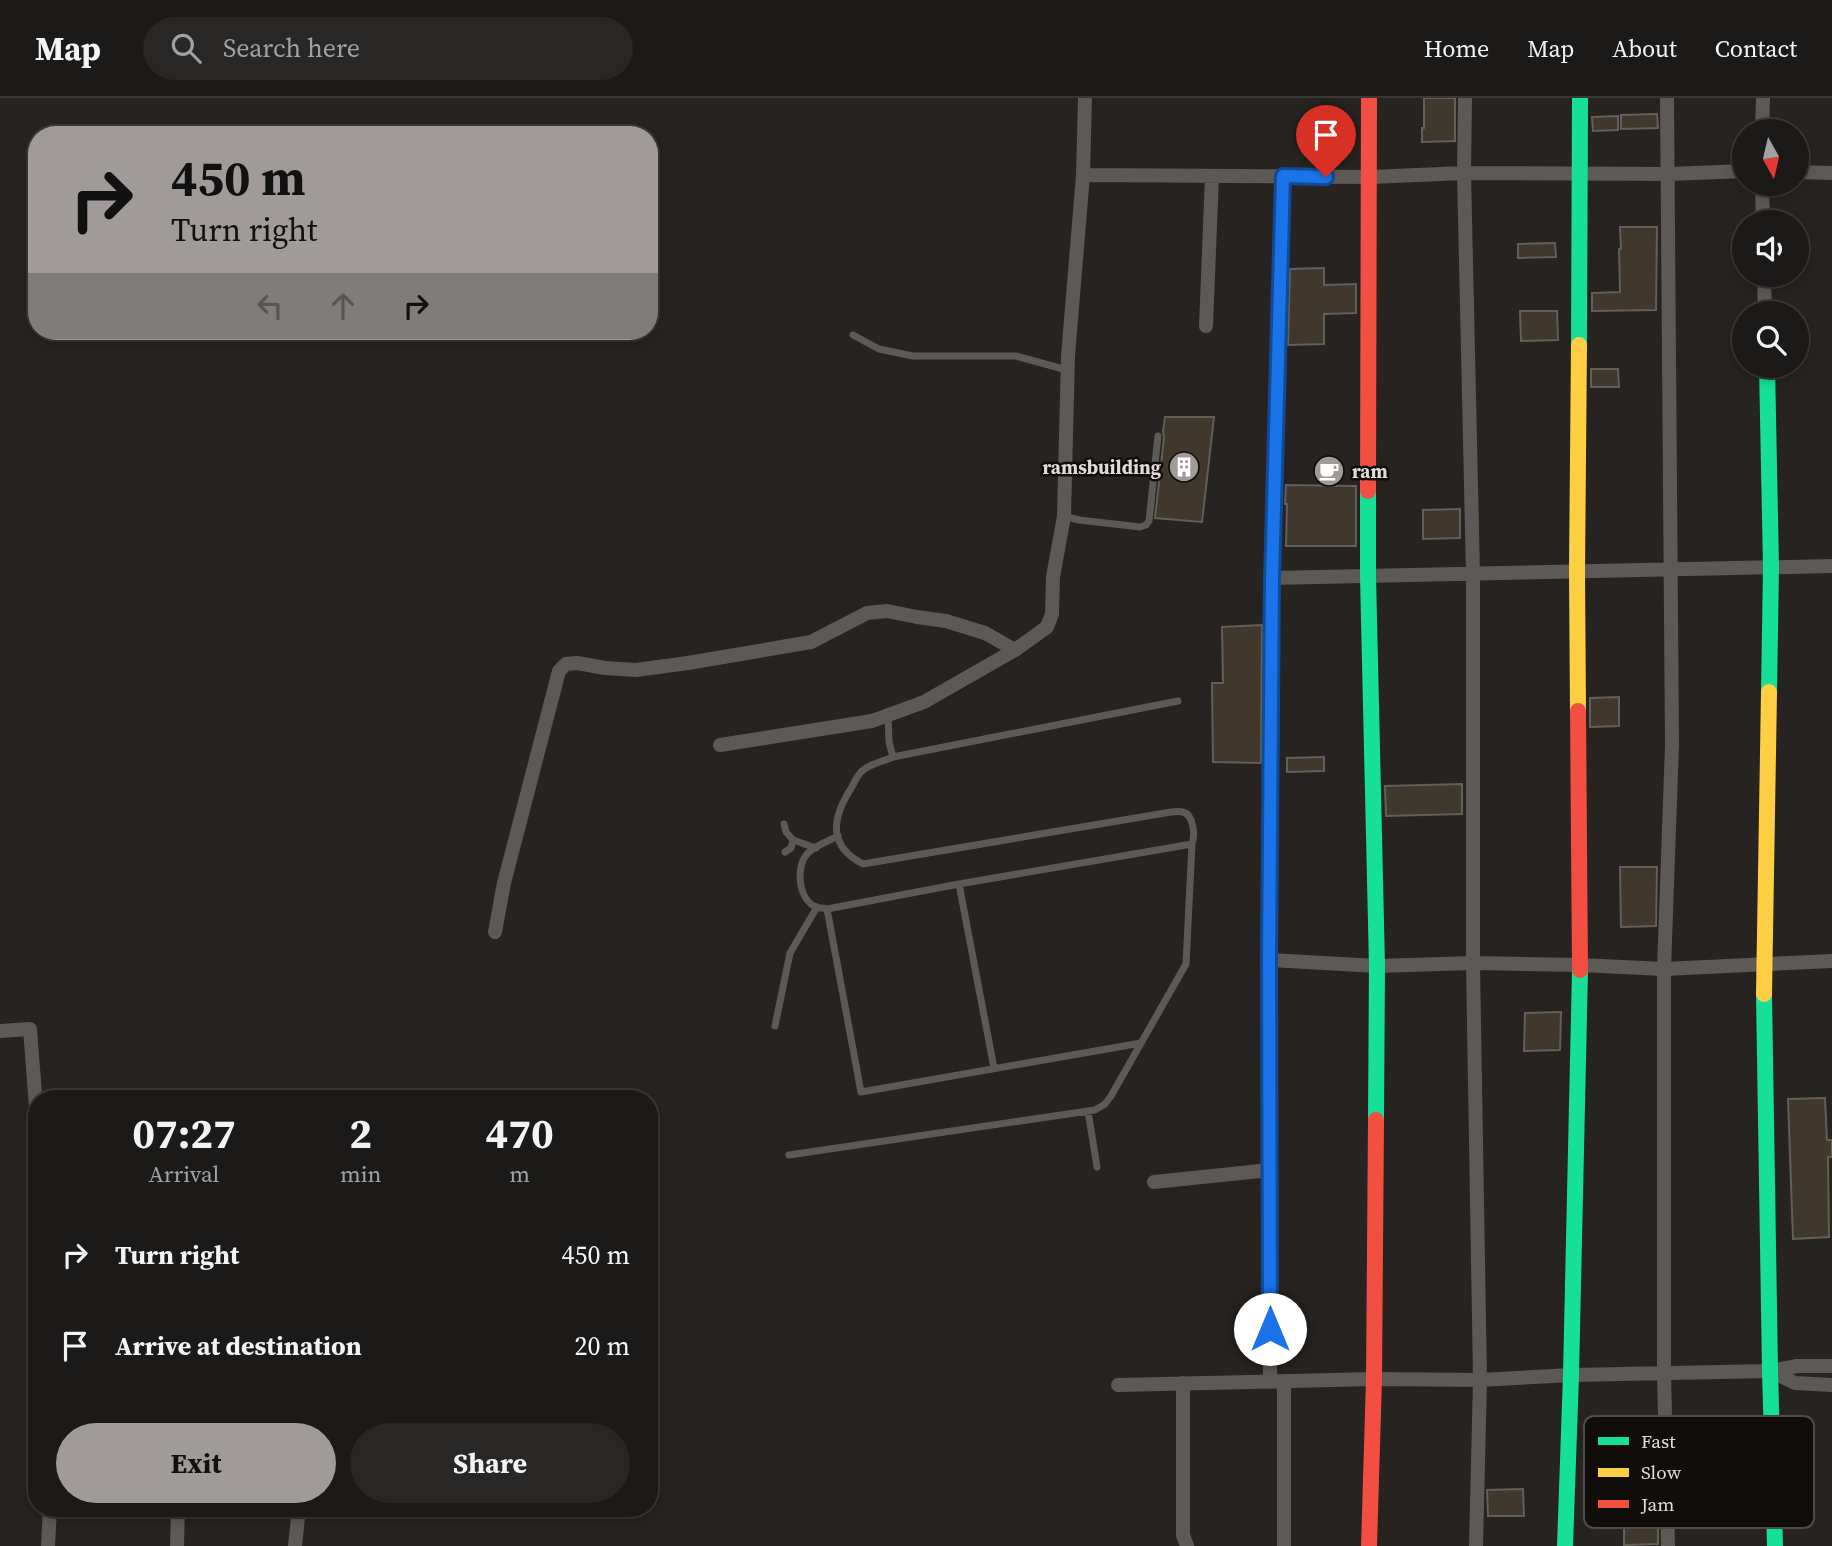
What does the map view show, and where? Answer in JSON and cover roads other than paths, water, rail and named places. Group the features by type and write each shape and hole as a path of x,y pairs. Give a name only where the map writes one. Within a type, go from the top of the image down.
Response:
{"street":[{"path":"720,746 872,721 924,702 1015,650 1046,627 1052,614 1053,577 1064,516 1067,370 1083,175 1085,98"},
{"path":"1369,1546 1374,1379 1377,966 1368,576 1370,98"},
{"path":"1465,98 1464,173 1472,574 1473,964 1480,1380 1476,1546"},
{"path":"1565,1546 1580,965 1577,571 1580,98"},
{"path":"1665,1416 1664,969 1672,746 1667,98"},
{"path":"1762,119 1763,98"},
{"path":"1083,175 1370,177 1464,173 1669,174 1732,172"},
{"path":"1810,172 1832,173"},
{"path":"1206,326 1212,176"},
{"path":"1283,176 1272,579 1269,960 1270,1170 1284,1546"},
{"path":"1767,378 1771,567 1764,965 1771,1416"},
{"path":"1272,579 1832,566"},
{"path":"495,932 504,883 559,671 566,664 636,670 688,663 811,642 867,613 887,611 946,621 985,633 1015,650"},
{"path":"1269,960 1377,966 1580,965 1664,969 1832,961"},
{"path":"0,1031 30,1029 35,1090"},
{"path":"1154,1182 1270,1170"},
{"path":"1118,1385 1374,1379 1480,1380 1571,1375 1770,1371 1797,1366 1832,1366"},
{"path":"1770,1371 1795,1383 1832,1385"},
{"path":"1183,1383 1183,1535 1187,1546"},
{"path":"48,1546 50,1517"},
{"path":"177,1546 178,1517"},
{"path":"295,1546 298,1517"},
{"path":"1668,1528 1668,1546"},
{"path":"1774,1528 1775,1546"}],"lane":[{"path":"853,335 879,349 913,356 1016,356 1067,370"},
{"path":"1064,516 1140,527 1146,525 1149,521 1158,436"},
{"path":"789,1155 1095,1110 1105,1104 1186,964 1192,844 1195,838 1189,816 1184,812 1157,814 863,864 850,857 841,846 836,830 837,816 844,799 863,770 893,757 1178,701"},
{"path":"888,715 889,742 893,757"},
{"path":"784,824 786,832 793,840 816,848"},
{"path":"838,836 809,852 800,869 806,899 817,908 827,909 1192,844"},
{"path":"785,852 791,848 793,840"},
{"path":"959,884 994,1068"},
{"path":"775,1026 790,953 817,908"},
{"path":"827,909 862,1092 1141,1044"},
{"path":"1087,1111 1097,1167"}],"place":[{"name":"ramsbuilding","path":"1184,467"},
{"name":"ram","path":"1329,471"}]}
